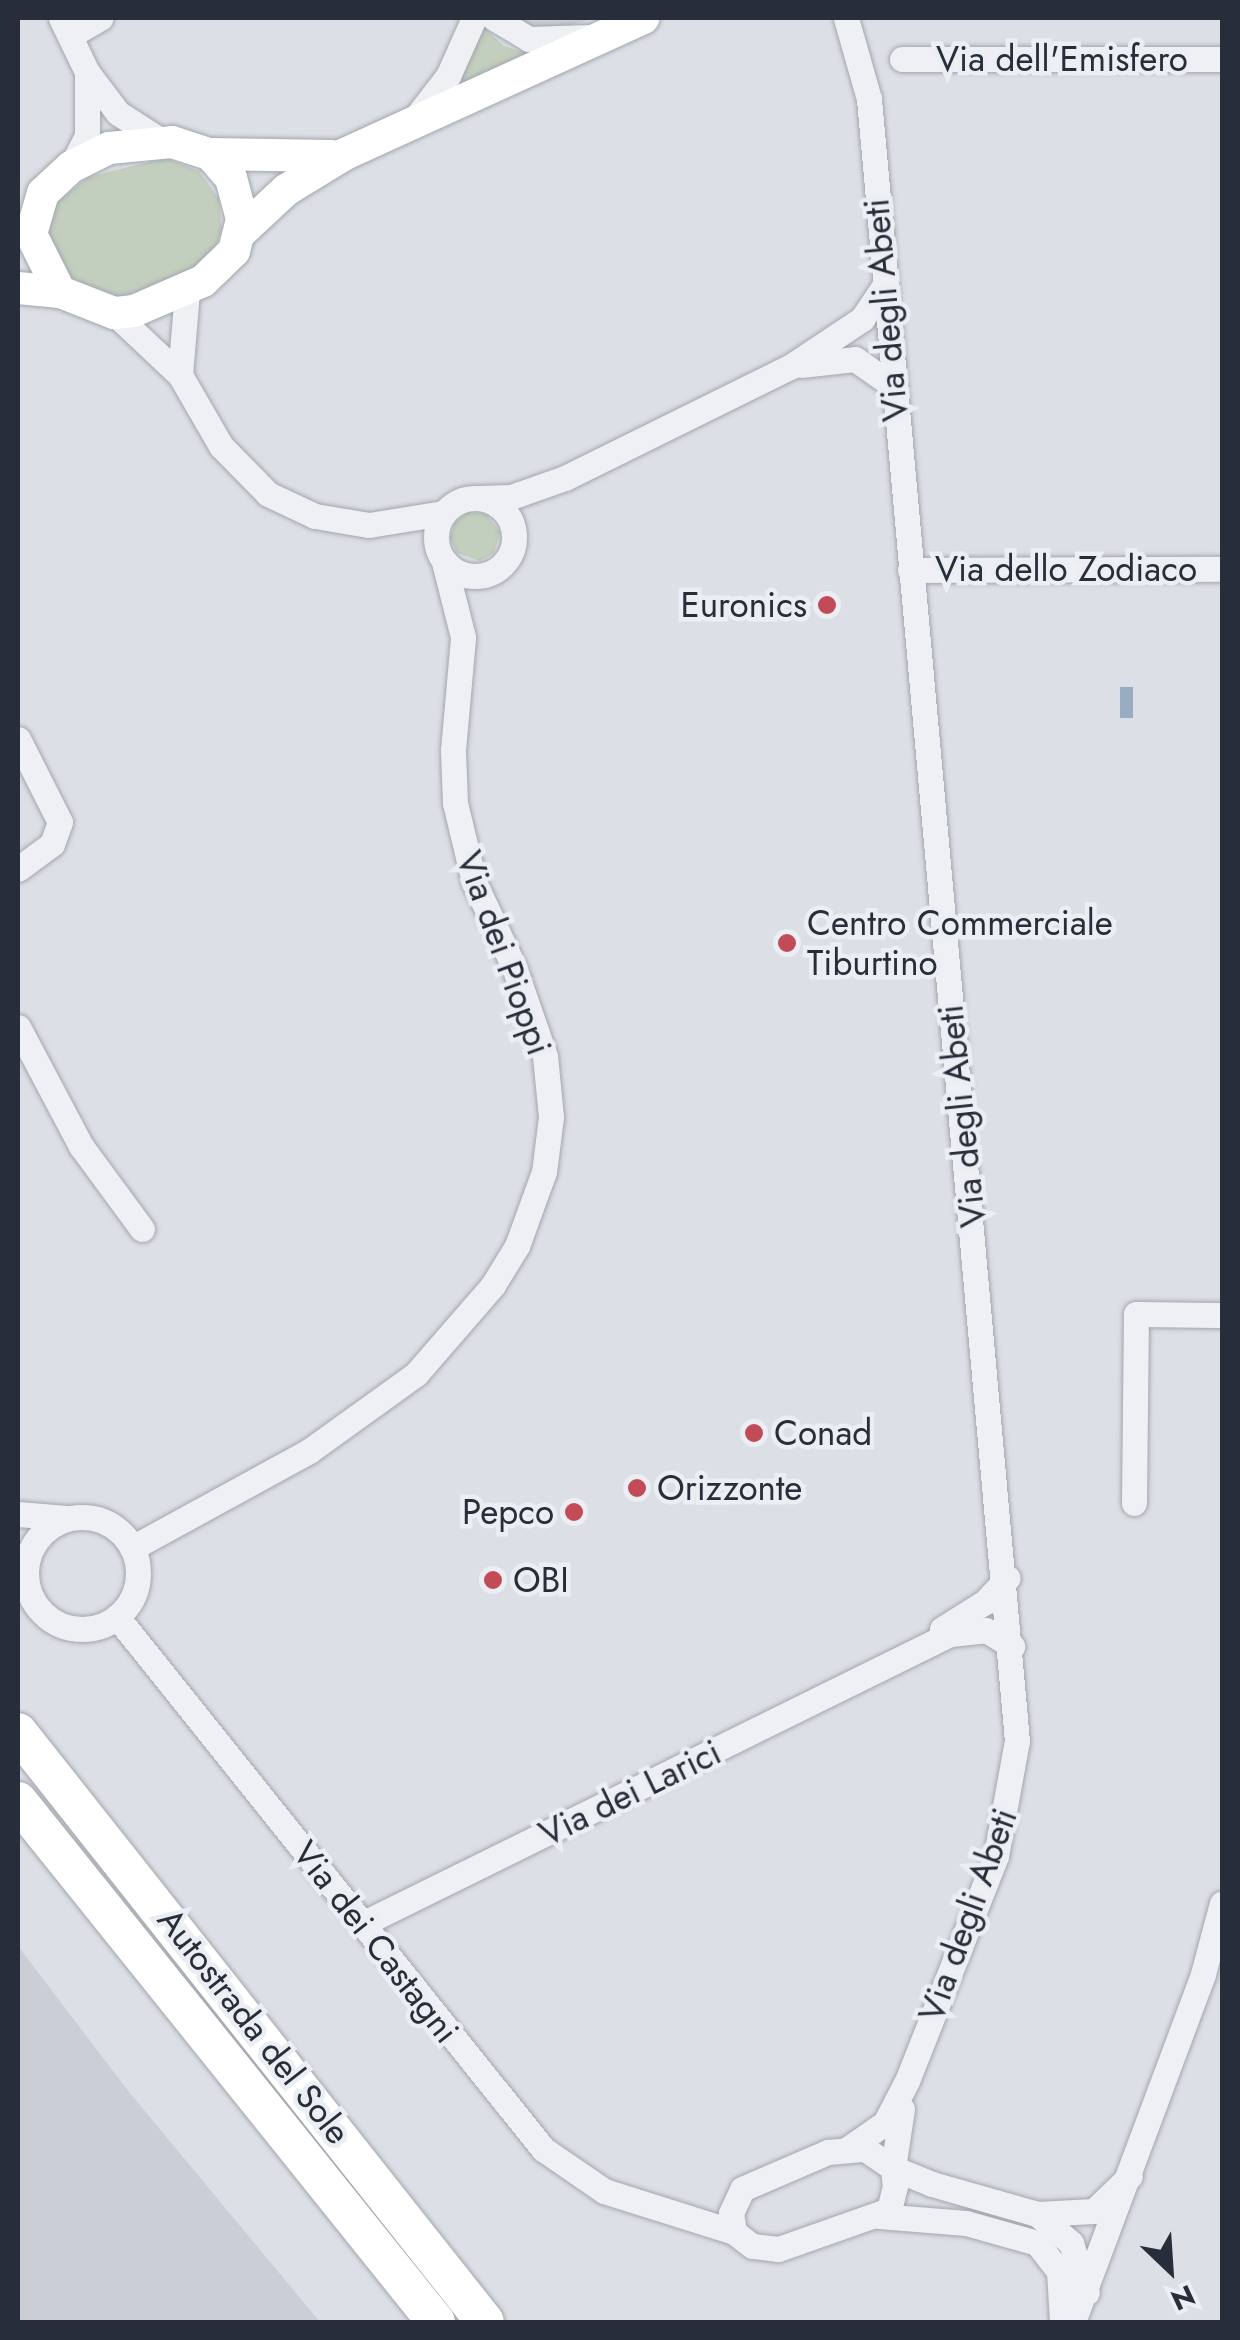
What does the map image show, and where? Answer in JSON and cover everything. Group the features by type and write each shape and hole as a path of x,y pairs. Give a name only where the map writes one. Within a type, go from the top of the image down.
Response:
{"highway":[{"name":"Autostrada del Sole","path":"18,1732 485,2322"},
{"name":"Autostrada del Sole","path":"18,1800 436,2322"}],"main road":[{"path":"18,288 60,292 114,313 187,292 218,270 241,232 286,190 345,154 406,130 644,18"},
{"path":"60,292 24,229 44,193 71,167 109,148 160,140 210,154 345,154"},
{"path":"210,154 236,190 241,232"}],"street":[{"path":"100,18 66,26 87,72 118,113 160,140"},
{"path":"406,130 448,76 474,18"},
{"path":"494,18 536,40 614,34"},
{"name":"Via degli Abeti","path":"846,18 867,81 886,331 1007,1578 1017,1741 1006,1822 907,2080 885,2122 846,2150"},
{"name":"Via dell'Emisfero","path":"902,59 1222,59"},
{"path":"71,167 86,136 87,72"},
{"path":"369,525 443,513 479,498 511,497 565,478 790,367 862,319 883,288"},
{"path":"180,375 187,292"},
{"path":"114,313 180,375 221,446 268,494 315,516 369,525 475,577 509,555"},
{"path":"817,362 886,331"},
{"path":"790,367 855,358 892,385"},
{"path":"464,638 480,590 509,555 527,518 565,478"},
{"path":"479,498 503,510 509,555"},
{"path":"443,513 435,534 464,638"},
{"name":"Via dello Zodiaco","path":"910,570 1222,569"},
{"name":"Via dei Pioppi","path":"132,1548 309,1450 394,1394 494,1284 531,1210 544,1172 551,1098 534,1016 474,882 460,830 453,762 464,638"},
{"path":"18,739 60,822 52,844 18,869"},
{"path":"18,1027 81,1146 142,1229"},
{"path":"1134,1503 1136,1314 1222,1315"},
{"path":"18,1514 76,1517 109,1524 132,1548 137,1585 117,1617 88,1629 60,1625 38,1609 22,1573 32,1548 58,1522 76,1517"},
{"name":"Via dei Larici","path":"898,1660 964,1615 1007,1578"},
{"path":"964,1615 996,1613 1011,1627"},
{"name":"Via dei Castagni","path":"117,1617 543,2149 604,2191 734,2232 752,2246 778,2249 879,2216 966,2224 1037,2244 1059,2271 1062,2322"},
{"name":"Via dei Larici","path":"362,1924 898,1660 974,1628 1011,1627"},
{"path":"1074,2322 1130,2176 1222,1903"},
{"name":"Via degli Abeti","path":"892,2168 907,2080"},
{"name":"Via degli Abeti","path":"902,2108 909,2149 932,2184"},
{"path":"674,2214 706,2208 784,2167 846,2150 881,2154 892,2168 895,2186 889,2210 879,2216"},
{"path":"892,2168 932,2184 1037,2214 1094,2211 1130,2176"},
{"path":"734,2232 732,2213 742,2189"},
{"path":"1037,2214 1071,2243 1087,2293"}],"shaded area":[{"path":"516,18 596,18 553,30 522,25"},
{"path":"18,1946 129,2092 320,2322 18,2322"}],"green space":[{"path":"479,23 504,46 533,55 455,86"},
{"path":"165,158 199,171 219,199 222,230 211,258 185,277 127,295 111,298 74,288 45,236 53,206 88,177"},
{"path":"469,512 486,514 500,532 494,553 480,561 457,553 450,538 455,522"}],"water":[{"path":"1120,687 1133,687 1133,718 1120,718"}],"place":[{"name":"Euronics","path":"827,605"},
{"name":"Centro Commerciale Tiburtino","path":"787,943"},
{"name":"Conad","path":"754,1433"},
{"name":"Orizzonte","path":"637,1488"},
{"name":"Pepco","path":"574,1512"},
{"name":"OBI","path":"493,1580"}]}
